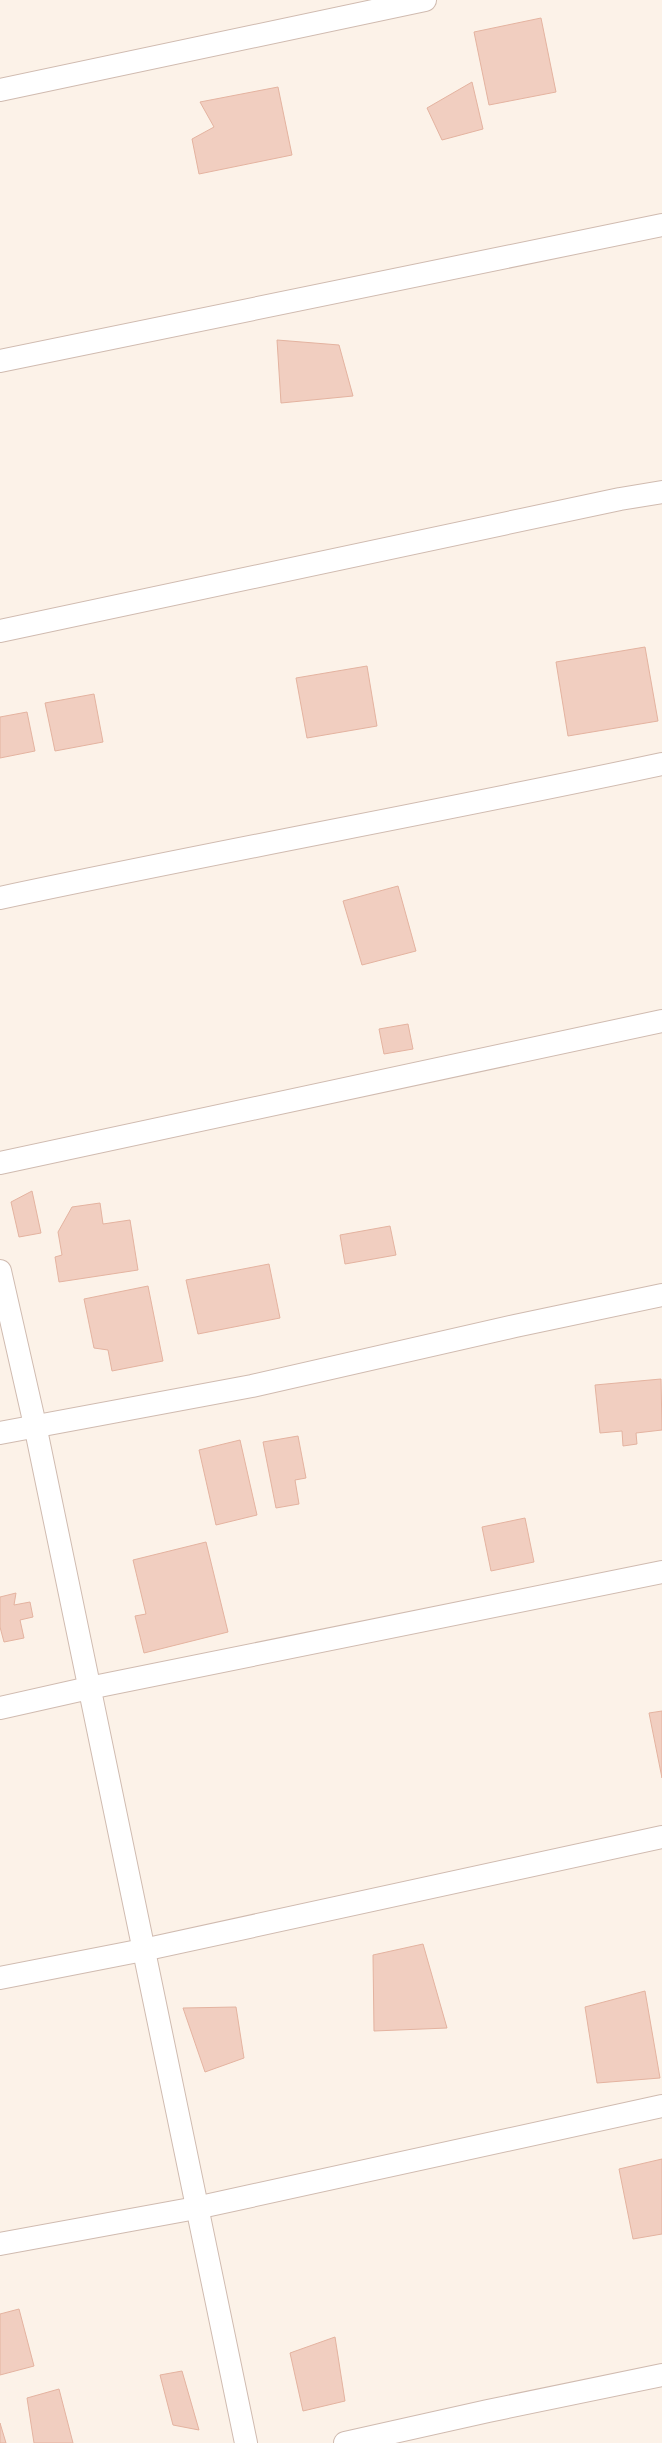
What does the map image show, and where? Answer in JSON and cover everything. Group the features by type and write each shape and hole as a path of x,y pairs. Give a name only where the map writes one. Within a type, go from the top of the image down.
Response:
{"street":[{"path":"0,90 426,0"},
{"path":"0,361 662,225"},
{"path":"0,630 620,499 662,492"},
{"path":"0,898 134,869 344,829 662,764"},
{"path":"0,1163 662,1022"},
{"path":"0,1272 35,1425 196,2208 246,2443"},
{"path":"0,1433 35,1425 252,1386 515,1326 662,1296"},
{"path":"0,1708 89,1688 662,1572"},
{"path":"0,1978 143,1950 662,1837"},
{"path":"0,2244 196,2208 662,2106"},
{"path":"345,2443 488,2410 662,2375"}],"building":[{"path":"541,18 556,92 489,105 474,32"},
{"path":"472,82 483,129 442,140 427,108"},
{"path":"278,87 292,155 199,174 192,139 214,127 200,102"},
{"path":"277,340 339,345 353,396 281,403"},
{"path":"645,647 658,721 568,736 556,662"},
{"path":"367,666 377,726 307,738 296,678"},
{"path":"94,694 103,742 55,751 45,703"},
{"path":"27,712 35,751 0,758 0,717"},
{"path":"398,886 416,951 362,965 343,901"},
{"path":"408,1024 413,1049 384,1054 379,1029"},
{"path":"32,1191 41,1233 19,1237 11,1202"},
{"path":"100,1203 103,1224 130,1220 138,1270 59,1282 55,1257 62,1255 58,1232 72,1207"},
{"path":"390,1226 396,1255 345,1264 340,1235"},
{"path":"269,1264 280,1318 198,1334 186,1280"},
{"path":"148,1286 163,1361 112,1371 108,1350 94,1348 84,1299"},
{"path":"661,1379 662,1430 636,1433 637,1444 623,1446 622,1431 600,1433 595,1385"},
{"path":"298,1436 306,1478 295,1480 299,1504 276,1508 263,1442"},
{"path":"240,1440 257,1515 216,1525 199,1450"},
{"path":"525,1518 534,1562 491,1571 482,1527"},
{"path":"206,1542 228,1632 144,1653 135,1616 146,1614 133,1560"},
{"path":"16,1593 14,1605 30,1602 33,1617 20,1620 24,1638 4,1642 0,1627 0,1597"},
{"path":"662,1711 662,1778 649,1713"},
{"path":"423,1944 447,2028 374,2031 373,1955"},
{"path":"645,1991 660,2078 597,2083 585,2007"},
{"path":"236,2007 244,2058 205,2072 183,2008"},
{"path":"662,2159 662,2234 633,2239 619,2169"},
{"path":"19,2309 34,2366 0,2375 0,2314"},
{"path":"335,2337 345,2401 303,2411 290,2353"},
{"path":"182,2371 199,2430 173,2425 160,2375"},
{"path":"59,2389 73,2443 34,2443 27,2398"},
{"path":"0,2423 6,2443 0,2443"}]}
